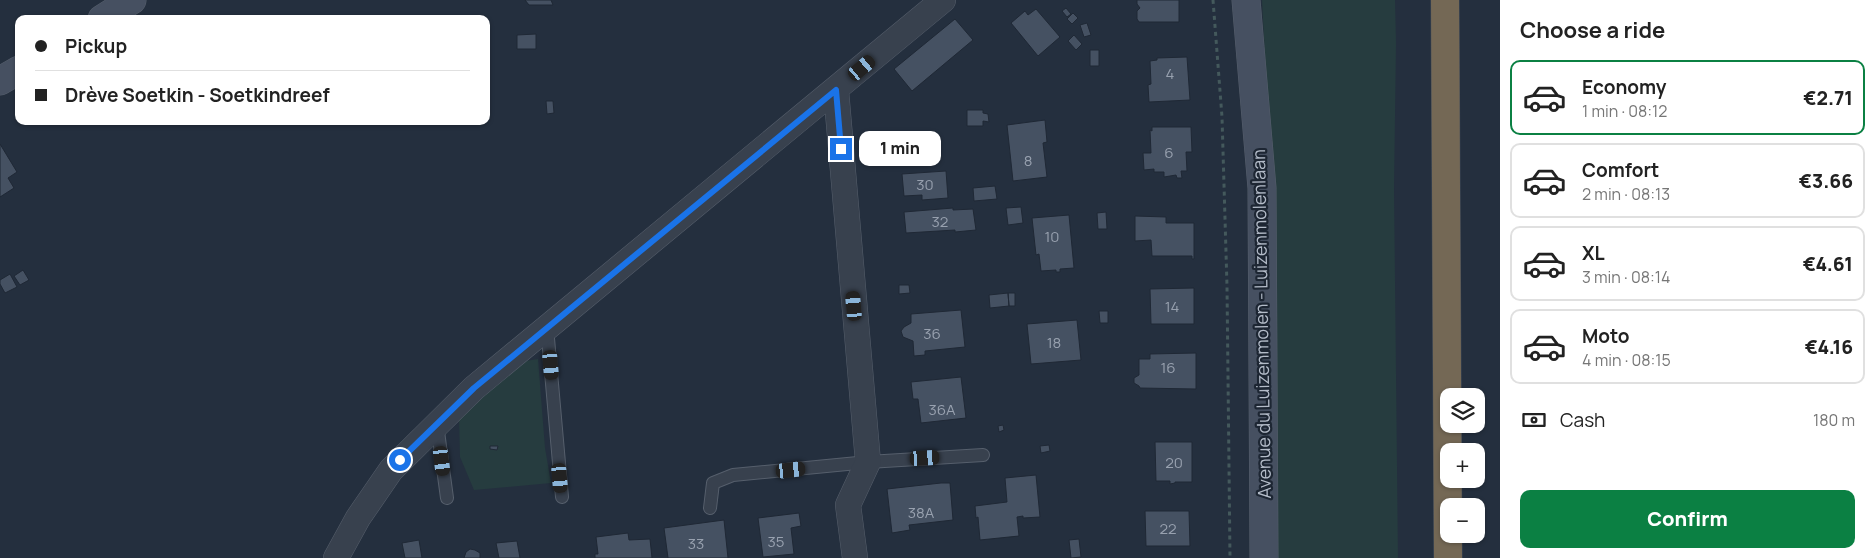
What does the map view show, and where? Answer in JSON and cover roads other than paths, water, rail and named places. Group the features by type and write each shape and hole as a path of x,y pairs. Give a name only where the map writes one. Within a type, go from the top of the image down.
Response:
{"highway":[{"path":"1444,0 1448,558"}],"street":[{"path":"108,15 132,0"},
{"path":"336,558 358,518 391,470 474,388 943,0"},
{"name":"Avenue du Luizenmolen - Luizenmolenlaan","path":"1246,0 1262,188 1264,558"},
{"path":"0,81 15,72"},
{"path":"836,90 868,462 848,505 855,558"}],"lane":[{"path":"547,327 562,498"},
{"path":"437,424 447,498"},
{"path":"710,508 713,483 733,475 868,462 983,455"}]}
